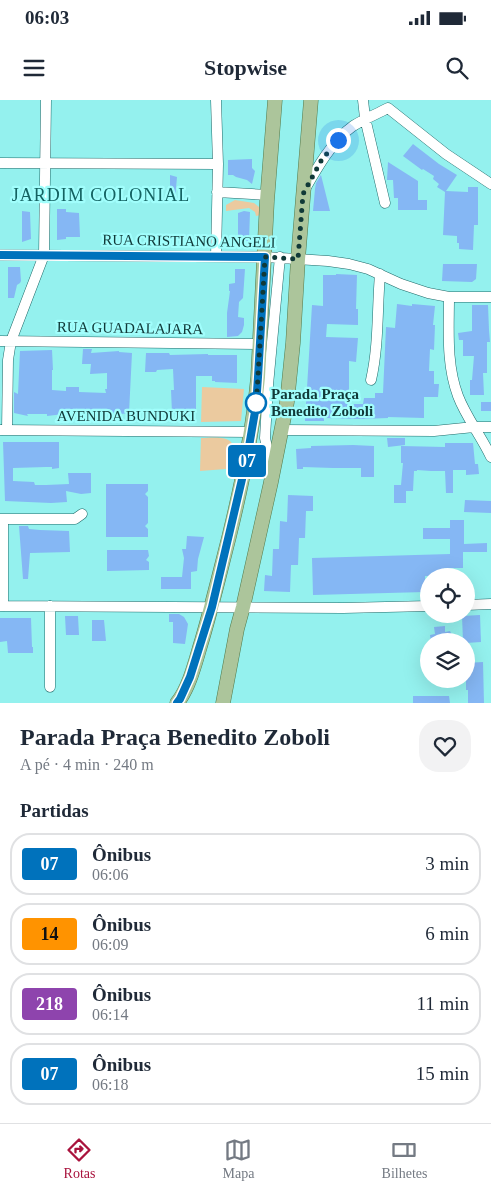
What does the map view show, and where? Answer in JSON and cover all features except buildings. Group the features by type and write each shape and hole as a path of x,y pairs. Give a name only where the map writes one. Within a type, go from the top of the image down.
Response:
{"main road":[{"path":"177,703 190,677 212,607 243,479 252,432 256,406 274,100"},
{"path":"223,703 287,402 311,100"}],"street":[{"path":"4,430 8,360 5,341 44,255 46,100"},
{"path":"216,100 218,164 216,256"},
{"path":"363,100 385,203"},
{"path":"303,194 321,161 334,145 352,126 366,120 387,104 446,154 491,184"},
{"path":"0,163 218,164"},
{"path":"217,192 268,195"},
{"name":"RUA CRISTIANO ANGELI","path":"0,255 280,257 328,261 368,269 401,284 428,293 449,297 491,297"},
{"path":"272,474 265,438 280,257"},
{"path":"371,380 376,350 380,274"},
{"path":"449,297 450,368 458,396 491,457"},
{"name":"RUA GUADALAJARA","path":"5,341 260,344"},
{"path":"282,430 434,431 491,427"},
{"name":"AVENIDA BUNDUKI","path":"4,430 252,432"},
{"path":"82,514 74,519 2,519 2,606 342,608 420,606"},
{"path":"475,605 491,604"},
{"path":"50,606 50,687"}],"shaded area":[{"path":"235,200 254,203 259,207 261,215 256,216 255,212 249,208 226,211 226,205"},
{"path":"202,387 244,389 241,421 201,422"},
{"path":"201,438 221,438 230,441 233,451 226,469 200,471"}],"bus line":[{"name":"07","path":"0,255 265,257 256,406 243,479 212,607 190,677 177,703"}],"place":[{"name":"Parada Praça Benedito Zoboli","path":"256,403"}],"district":[{"name":"JARDIM COLONIAL","path":"101,195"}],"route":[{"path":"256,403 256,406 265,257 298,259 303,194 321,161 338,140"}]}
